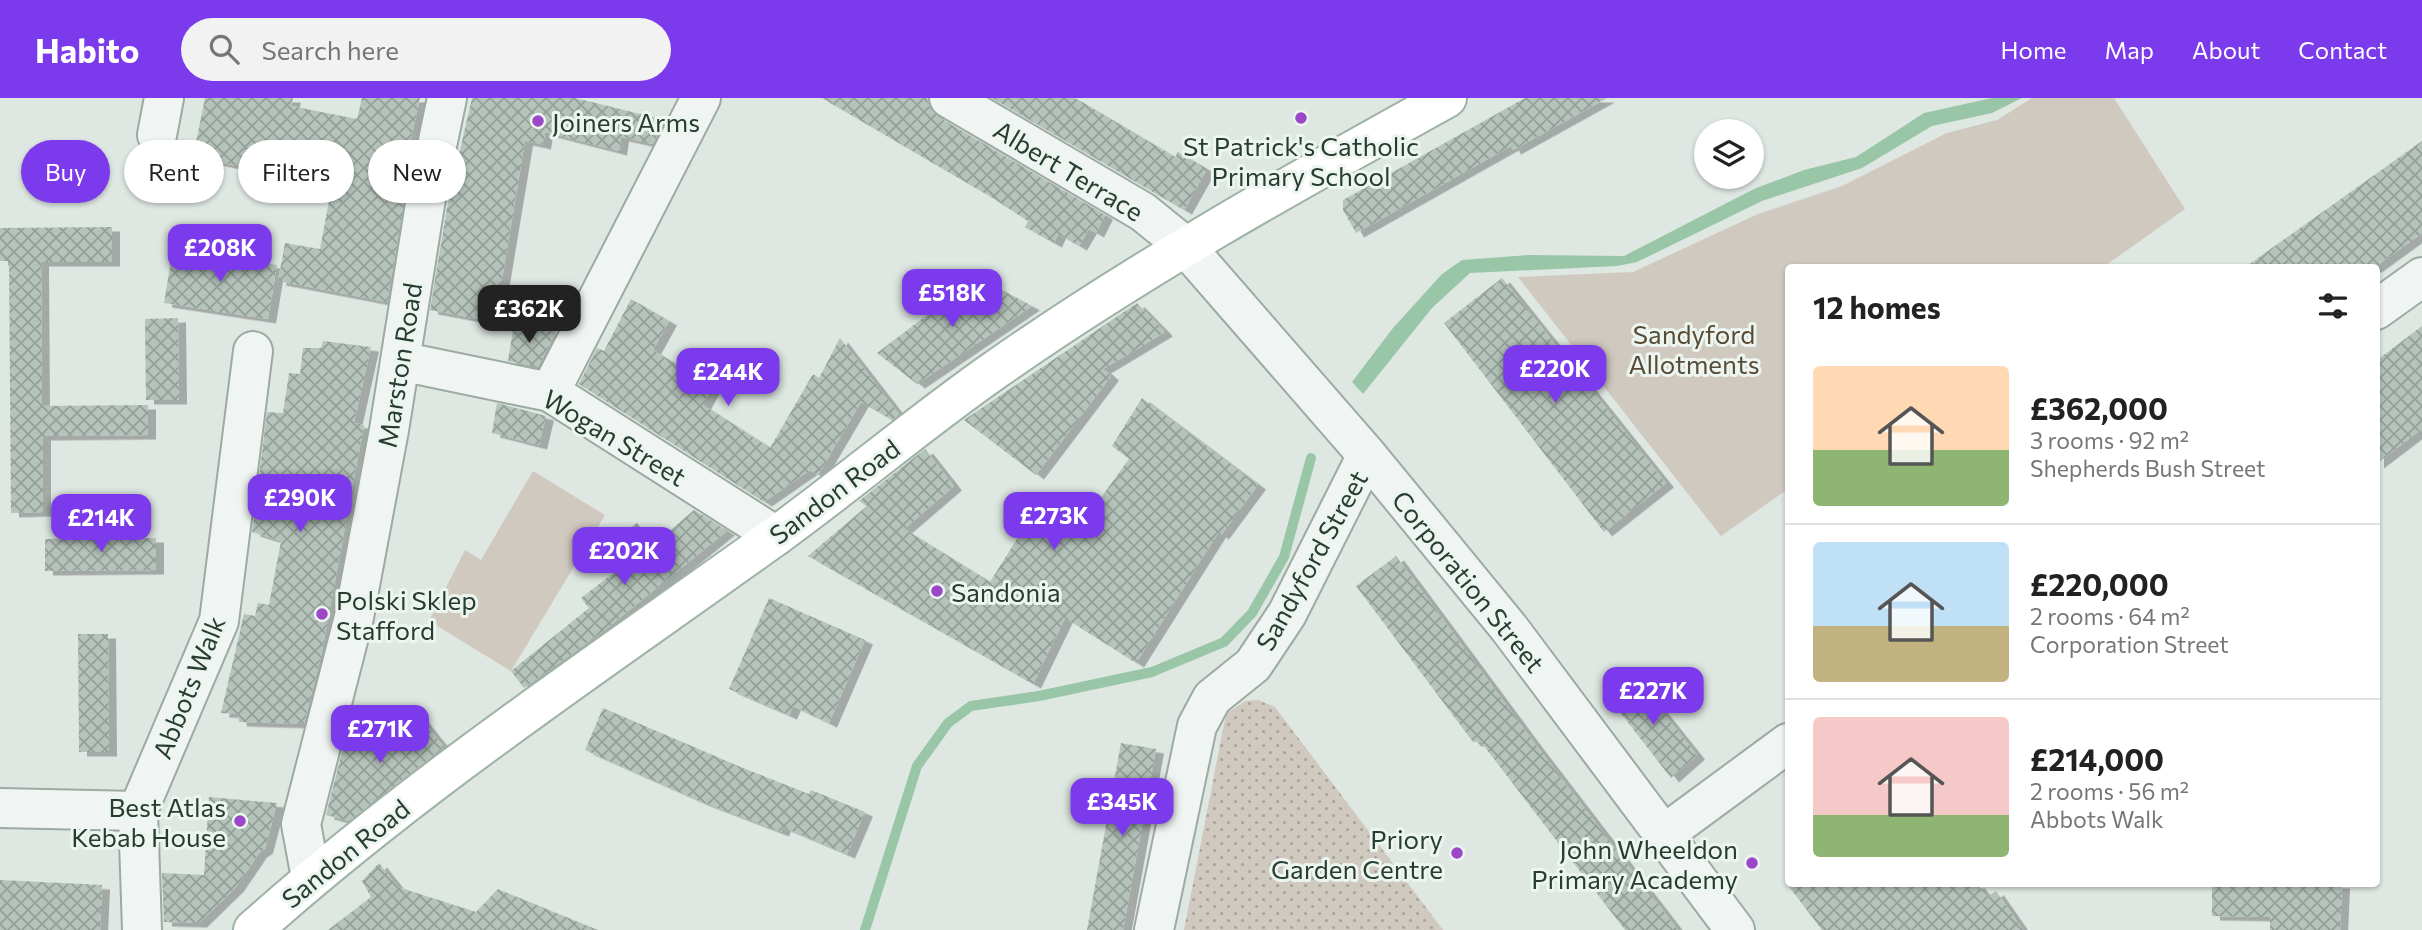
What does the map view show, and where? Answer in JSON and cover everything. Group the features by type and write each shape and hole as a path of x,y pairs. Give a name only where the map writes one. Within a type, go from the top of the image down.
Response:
{"main road":[{"name":"Sandon Road","path":"253,930 311,878 502,729 776,536 995,370 1185,246 1447,98"}],"street":[{"path":"157,135 164,98"},
{"name":"Marston Road","path":"311,878 301,824 354,617 426,198 447,98"},
{"path":"550,392 701,98"},
{"name":"Albert Terrace","path":"949,98 1143,212 1185,246"},
{"name":"Corporation Street","path":"1185,246 1367,455 1509,628 1735,930"},
{"path":"2380,307 2422,277"},
{"name":"Abbots Walk","path":"142,930 138,811 219,621 253,351"},
{"name":"Wogan Street","path":"400,361 550,392 776,536"},
{"name":"Sandyford Street","path":"1154,930 1197,726 1212,698 1253,664 1287,614 1367,455"},
{"path":"1663,835 1785,745"},
{"path":"0,808 138,811"}],"green space":[{"name":"Sandyford Allotments","path":"2032,98 2114,98 2185,209 2108,264 1785,264 1785,491 1721,536 1518,277 1633,272 1758,214 1842,186 1947,133 1997,120"},
{"path":"533,471 605,515 511,671 429,621 465,550 481,560"},
{"path":"1258,700 1275,707 1443,930 1184,930 1226,714 1245,701"}],"shaded area":[{"path":"1992,98 2022,98 1992,113 1932,126 1862,168 1762,201 1637,262 1617,266 1470,273 1432,308 1363,394 1352,382 1393,328 1442,274 1462,260 1529,255 1624,256 1754,189 1764,189 1764,185 1804,170 1856,157 1924,113"}],"building":[{"path":"205,98 293,98 291,106 357,119 362,98 420,98 411,140 368,140 368,203 404,203 387,302 278,281 285,243 320,249 329,203 354,203 354,140 238,140 238,166 224,163 224,140 196,140"},
{"path":"472,98 575,98 665,120 653,144 621,137 619,151 545,132 543,145 525,141 495,322 430,310 448,203 466,203 466,140 462,140"},
{"path":"822,98 927,98 930,109 938,117 1105,215 1096,233 1089,229 1079,246 1058,234 1054,243 1025,227 1028,221 991,197"},
{"path":"992,98 1075,98 1175,157 1178,152 1207,169 1184,210"},
{"path":"1525,98 1607,98 1513,150 1511,146 1356,233 1343,210 1343,200"},
{"path":"2422,141 2422,233 2379,264 2250,264"},
{"path":"112,227 112,262 41,262 42,406 148,405 148,435 43,436 43,512 11,513 9,261 0,261 0,228"},
{"path":"173,248 277,265 268,319 164,303"},
{"path":"977,277 1032,306 917,384 877,353"},
{"path":"1502,278 1666,483 1604,532 1444,323"},
{"path":"631,299 669,321 653,350 713,387 703,405 770,448 813,374 819,378 840,338 899,414 892,420 861,402 818,475 810,470 764,502 579,384 597,348 604,351"},
{"path":"1137,303 1165,332 1103,369 1111,376 1036,475 964,420"},
{"path":"178,318 179,400 146,400 145,319"},
{"path":"514,323 556,332 538,367 508,361"},
{"path":"2422,326 2422,429 2380,461 2380,358"},
{"path":"323,341 371,347 354,423 364,425 321,656 304,724 239,722 238,714 221,713 244,614 255,616 258,603 269,605 281,541 252,532 267,412 283,413 289,373 300,374 303,348 321,348"},
{"path":"1142,398 1258,485 1221,535 1218,533 1136,663 1065,618 1033,684 808,556 867,506 859,501 925,449 954,486 904,529 990,582 1025,526 1050,542 1077,501 1092,510 1129,459 1112,446"},
{"path":"497,403 546,416 539,445 492,433"},
{"path":"694,510 727,531 606,629 524,688 511,671 589,608 581,598 624,565 609,541 637,523 653,545"},
{"path":"156,538 156,570 45,571 45,539"},
{"path":"1396,556 1678,930 1625,930 1481,742 1473,742 1356,586"},
{"path":"769,598 865,640 829,723 793,706 789,715 729,689"},
{"path":"78,634 108,634 109,752 79,752"},
{"path":"1634,676 1697,755 1671,778 1609,698"},
{"path":"603,708 743,768 809,794 811,790 865,812 847,854 783,827 781,832 700,801 585,750"},
{"path":"415,711 444,747 349,821 326,815 342,752"},
{"path":"1121,743 1156,749 1123,930 1087,930"},
{"path":"209,797 277,803 265,849 259,853 236,887 199,923 164,922 162,873 204,875"},
{"path":"379,863 398,887 476,912 498,889 598,930 328,930 371,897 362,881"},
{"path":"0,880 102,885 100,930 0,930"},
{"path":"1789,887 1979,887 1987,897 1996,891 2023,930 1822,930"},
{"path":"2212,887 2342,887 2340,930 2270,930 2270,917 2212,916"}],"waterway":[{"path":"865,930 917,766 948,723 971,706 1039,696 1152,672 1224,642 1252,613 1284,557 1311,458"}],"place":[{"name":"St Patrick's Catholic Primary School","path":"1301,118"},
{"name":"Joiners Arms","path":"538,121"},
{"name":"Sandonia","path":"937,591"},
{"name":"Polski Sklep Stafford","path":"322,614"},
{"name":"Best Atlas Kebab House","path":"240,821"},
{"name":"Priory Garden Centre","path":"1457,853"},
{"name":"John Wheeldon Primary Academy","path":"1752,863"}]}
